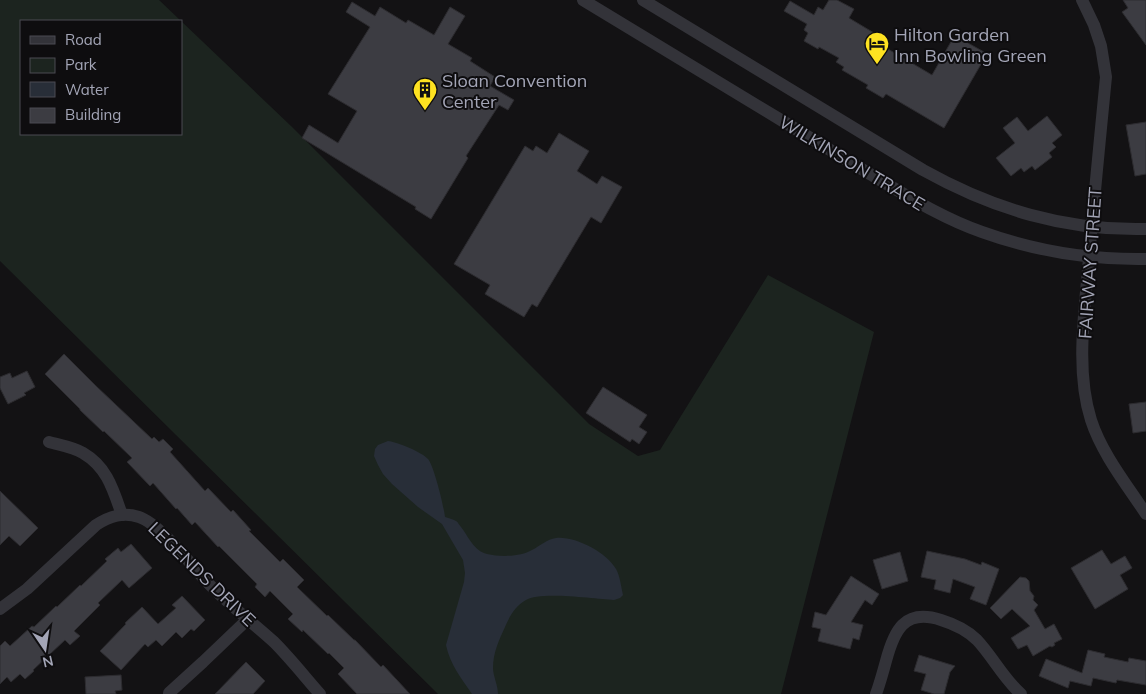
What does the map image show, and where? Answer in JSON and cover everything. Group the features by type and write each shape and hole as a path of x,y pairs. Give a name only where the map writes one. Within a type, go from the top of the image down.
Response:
{"street":[{"name":"WILKINSON TRACE","path":"583,0 811,139 936,212 1004,240 1054,252 1089,257 1146,259"},
{"name":"WILKINSON TRACE","path":"643,0 947,183 996,205 1065,223 1124,229 1146,228"},
{"name":"FAIRWAY STREET","path":"1082,0 1094,25 1101,46 1106,77 1083,336 1083,371 1087,404 1091,420 1106,452 1146,514"},
{"path":"0,609 27,589 96,525 108,518 122,515 107,476 99,464 82,452 49,442"},
{"name":"LEGENDS DRIVE","path":"122,515 127,514 139,517 156,527 209,584 276,644 320,694"},
{"path":"876,694 890,645 898,628 912,619 932,617 951,623 975,639 1013,687 1021,694"},
{"path":"169,693 248,619"}],"green space":[{"path":"0,0 159,0 180,20 20,20 20,135 182,135 182,22 291,126 589,424 638,456 660,450 768,275 874,332 781,694 438,694 0,261"}],"water":[{"path":"388,441 409,448 428,459 436,478 445,517 457,522 478,550 487,554 504,556 527,552 556,538 581,542 598,551 616,569 623,595 614,600 543,596 533,597 522,602 509,619 495,652 493,668 498,694 472,694 453,665 446,645 464,582 463,560 442,524 418,507 383,474 374,456 375,449 378,445"}],"building":[{"name":"Hilton Garden Inn Bowling Green","path":"829,0 837,0 854,9 849,18 874,33 871,39 932,75 952,40 956,42 959,38 984,52 981,57 984,59 944,128 886,94 883,98 866,88 868,85 842,70 844,67 836,62 839,58 804,41 808,33 804,30 807,24 784,11 790,1 814,15 818,7 823,10"},
{"path":"1123,0 1146,0 1146,45 1122,12 1128,8"},
{"name":"Sloan Convention Center","path":"352,2 375,16 380,7 406,23 408,20 434,35 450,7 465,16 448,44 472,58 470,61 495,77 490,86 514,100 508,110 499,105 466,156 468,158 431,219 415,209 416,207 302,138 309,125 338,143 357,111 328,94 370,27 346,12"},
{"path":"1047,116 1062,135 1052,143 1056,147 1049,153 1052,157 1035,170 1032,166 1024,172 1021,168 1011,176 996,158 1015,143 1003,128 1017,117 1028,131"},
{"path":"1146,122 1146,174 1135,176 1126,125"},
{"path":"559,133 589,151 577,171 597,184 602,176 622,187 601,223 591,217 537,307 532,304 524,317 485,294 490,285 454,264 525,146 533,151 536,146 547,153"},
{"path":"64,354 152,439 154,437 159,442 163,439 173,449 170,452 205,491 208,488 231,512 233,510 251,530 249,531 280,562 283,559 304,580 297,587 355,640 381,667 383,665 410,694 357,694 338,674 344,668 303,630 302,632 288,619 293,614 270,591 265,597 255,587 257,584 195,522 192,525 153,483 150,486 127,462 132,458 80,410 45,374"},
{"path":"27,371 35,387 24,393 26,395 8,404 0,388 0,377 10,373 12,378"},
{"path":"603,387 647,415 639,427 647,432 639,444 632,439 630,442 586,413"},
{"path":"1146,402 1146,431 1133,433 1129,404"},
{"path":"0,491 38,528 20,546 9,536 0,545"},
{"path":"131,544 152,568 129,588 122,580 98,603 100,605 74,631 80,636 70,645 65,640 25,679 20,674 11,682 7,677 0,684 0,646 5,641 10,646 81,586 107,561 105,559 118,548 121,552"},
{"path":"1102,550 1111,564 1125,556 1132,568 1120,575 1128,589 1095,609 1071,568"},
{"path":"927,551 965,559 981,565 982,562 999,569 986,605 970,599 975,587 953,579 950,593 934,589 936,580 921,577"},
{"path":"900,552 908,581 882,589 873,560"},
{"path":"851,576 879,594 872,605 865,600 851,622 863,625 859,640 853,638 850,649 818,641 821,629 812,627 815,612 826,615"},
{"path":"1020,577 1026,578 1029,581 1030,591 1034,596 1033,600 1038,605 1034,610 1045,629 1054,624 1062,639 1054,643 1055,645 1052,647 1050,646 1033,656 1027,645 1018,649 1011,638 1030,626 1012,609 1001,619 990,608"},
{"path":"182,596 205,620 194,631 191,629 182,638 176,632 162,646 156,640 148,647 145,644 121,670 100,651 142,607 158,624 176,608 172,605"},
{"path":"1088,650 1105,654 1104,657 1128,662 1129,658 1146,661 1146,685 1117,680 1116,683 1093,678 1091,686 1070,681 1068,688 1039,676 1046,659 1082,673"},
{"path":"919,655 955,666 950,672 944,694 934,694 921,690 926,674 914,671"},
{"path":"246,662 265,681 253,694 215,694"},
{"path":"121,675 122,690 115,691 116,694 86,694 85,677"}],"place":[{"name":"Hilton Garden Inn Bowling Green","path":"877,65"},
{"name":"Sloan Convention Center","path":"425,111"}]}
